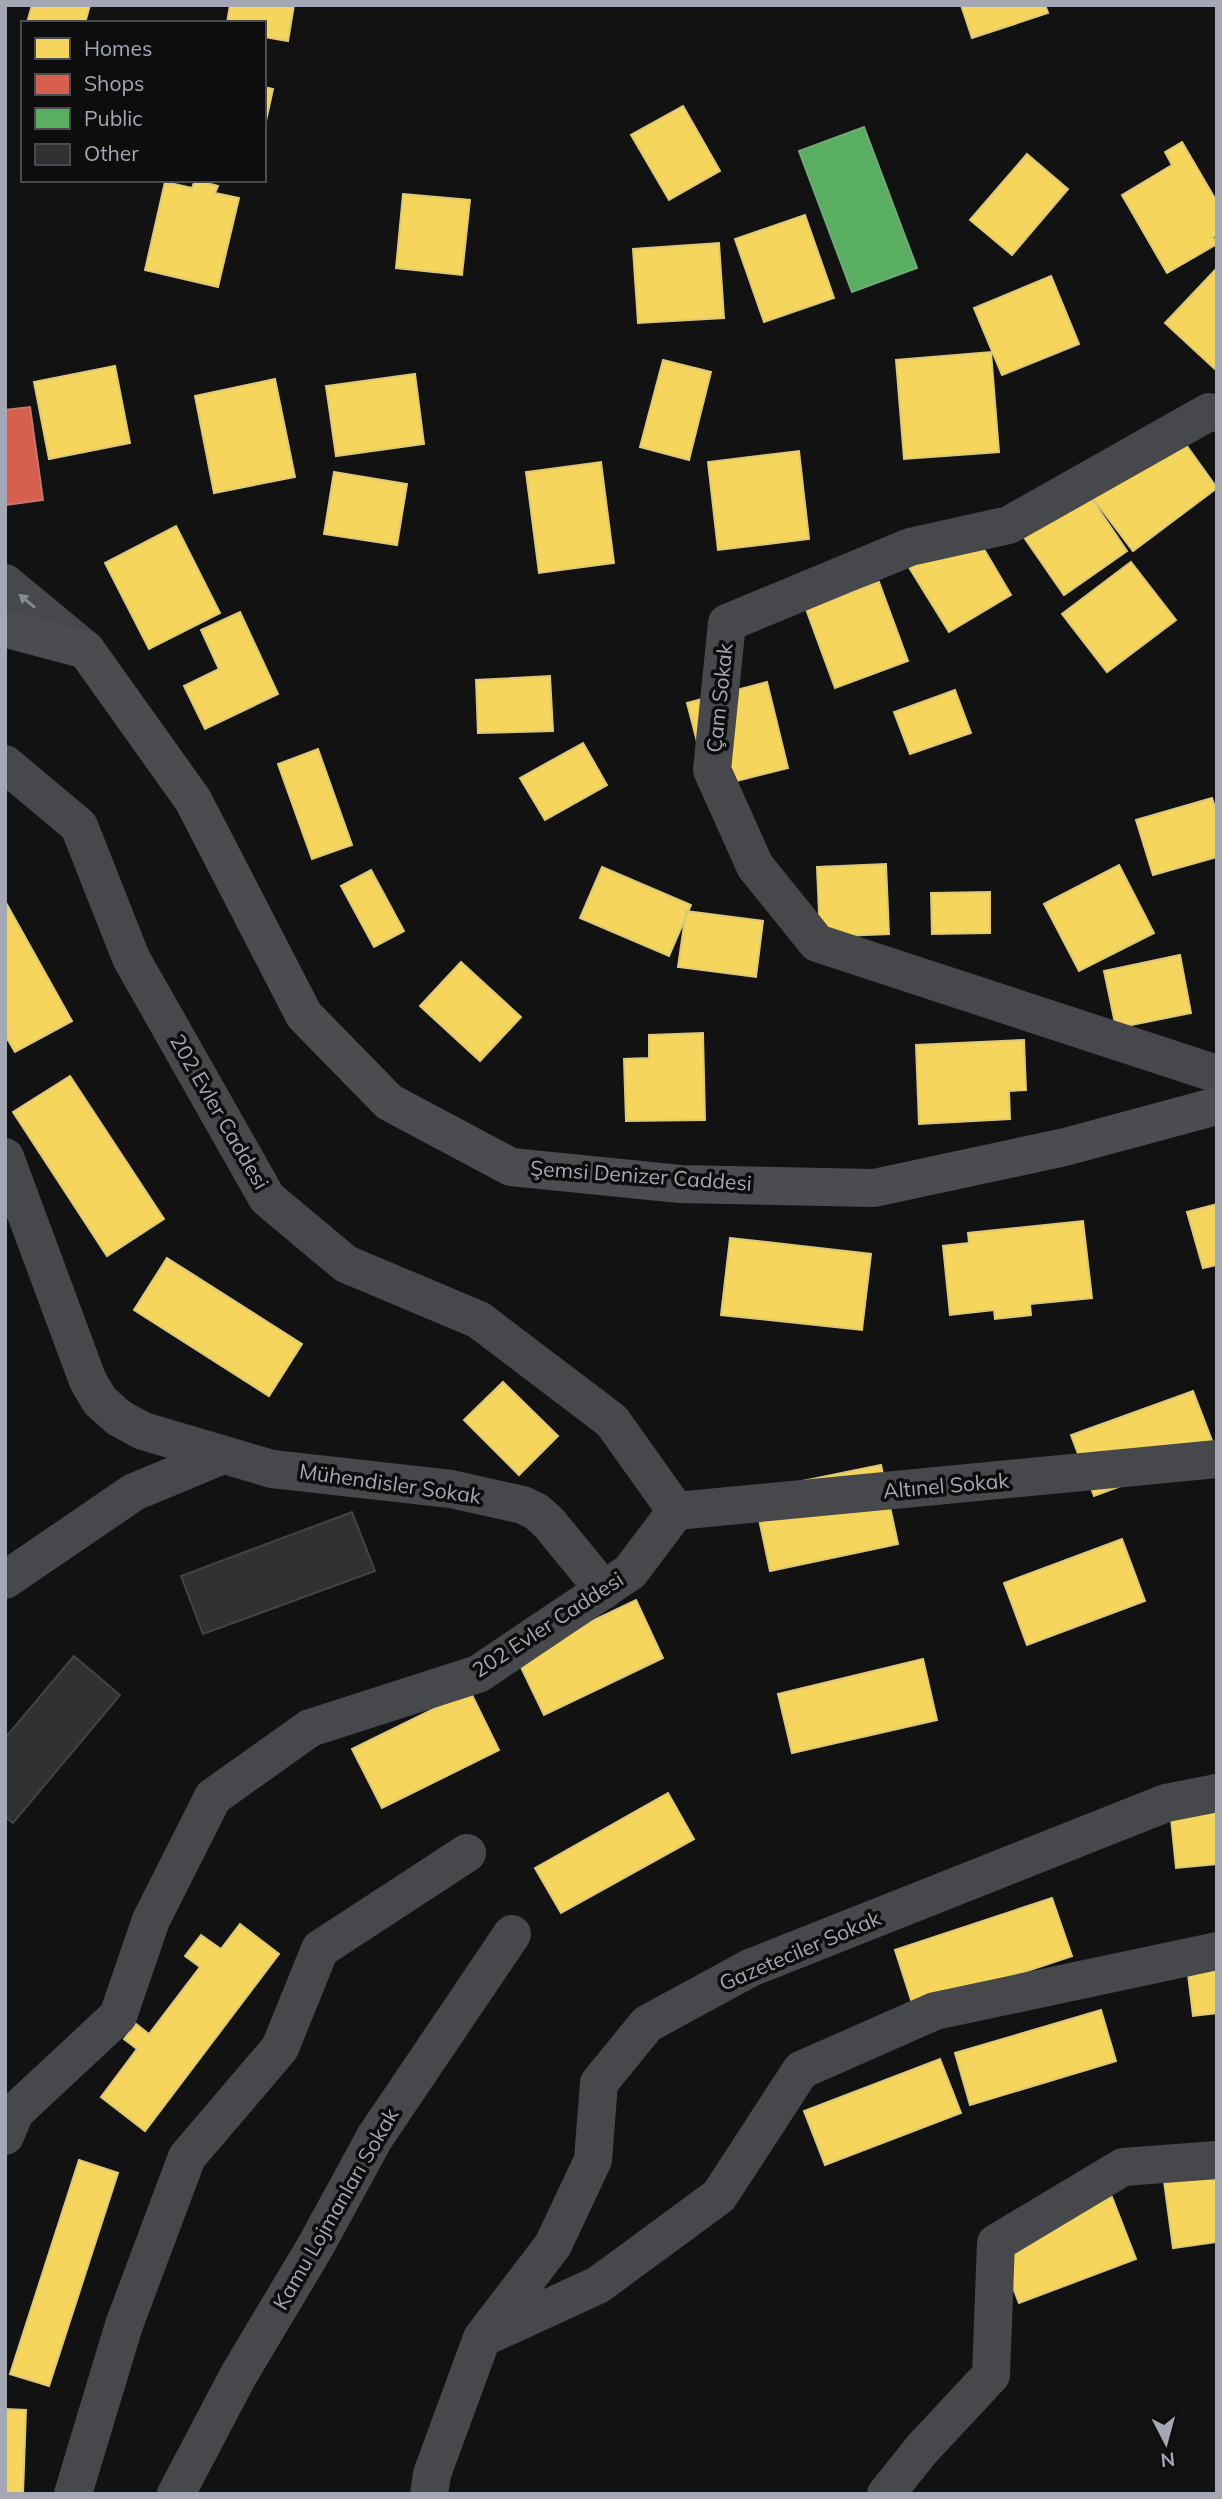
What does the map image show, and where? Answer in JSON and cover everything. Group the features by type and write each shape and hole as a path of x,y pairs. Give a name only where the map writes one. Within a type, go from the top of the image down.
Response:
{"main road":[{"path":"7,629 86,650"},
{"name":"Şemsi Denizer Caddesi","path":"86,650 192,800 304,1016 389,1102 511,1167 680,1184 874,1188 1065,1147 1217,1106"}],"street":[{"name":"Çam Sokak","path":"1217,413 1209,412 1009,525 910,547 727,623 712,770 755,866 817,943 1217,1074"},
{"name":"Şemsi Denizer Caddesi","path":"5,583 86,650"},
{"name":"202 Evler Caddesi","path":"5,2136 15,2112 118,2016 151,1920 213,1797 310,1728 478,1674 630,1572 676,1511 612,1421 479,1320 346,1265 267,1198 131,958 79,826 7,760"},
{"name":"Mühendisler Sokak","path":"5,1157 88,1381 100,1401 119,1418 143,1432 272,1469 451,1489 523,1505 537,1512 549,1523 604,1590"},
{"path":"5,1580 134,1492 223,1455"},
{"name":"Altınel Sokak","path":"676,1511 1217,1459"},
{"name":"Gazeteciler Sokak","path":"429,2494 432,2474 482,2338 553,2245 593,2160 599,2083 647,2024 750,1968 1166,1803 1217,1793"},
{"path":"73,2494 124,2325 187,2157 280,2048 320,1950 467,1853"},
{"name":"Kamu Lojmanları Sokak","path":"176,2494 238,2376 315,2247 375,2137 512,1934"},
{"path":"482,2338 598,2285 719,2196 801,2070 935,2011 1217,1951"},
{"path":"886,2494 922,2449 991,2375 996,2244 1123,2167 1217,2160"}],"building: Homes":[{"path":"32,5 90,5 86,21 28,21"},
{"path":"230,5 294,5 288,41 266,37 266,21 227,21"},
{"path":"961,5 1045,5 1048,13 972,38"},
{"path":"266,87 273,89 266,121"},
{"path":"683,106 720,171 669,200 631,135"},
{"path":"1182,142 1217,202 1217,235 1213,237 1217,244 1167,273 1122,195 1172,165 1165,152"},
{"path":"1027,154 1068,189 1012,255 970,220"},
{"path":"165,182 192,188 194,182 203,182 218,186 215,193 239,198 218,287 145,270"},
{"path":"403,194 470,200 462,275 396,268"},
{"path":"805,215 834,298 764,322 735,239"},
{"path":"719,243 724,318 638,323 633,249"},
{"path":"1217,268 1217,371 1165,323"},
{"path":"1051,276 1079,344 1002,375 974,308"},
{"path":"991,352 999,452 904,459 896,360"},
{"path":"663,360 711,372 689,460 640,447"},
{"path":"115,366 130,443 49,459 34,382"},
{"path":"415,374 424,444 336,456 326,386"},
{"path":"275,379 295,477 214,493 195,396"},
{"path":"1169,421 1217,488 1133,551 1083,485"},
{"path":"799,451 809,539 718,550 708,462"},
{"path":"601,462 614,563 539,573 526,472"},
{"path":"334,472 407,484 397,545 324,534"},
{"path":"1074,473 1127,551 1064,595 1010,517"},
{"path":"965,517 1011,595 949,632 902,556"},
{"path":"176,526 220,613 149,649 105,563"},
{"path":"1131,562 1176,620 1107,672 1062,614"},
{"path":"879,582 908,661 835,688 806,609"},
{"path":"240,612 278,694 205,729 184,686 219,669 201,630"},
{"path":"550,676 553,731 478,733 476,680"},
{"path":"767,682 788,768 709,788 687,703"},
{"path":"955,690 971,733 910,754 894,712"},
{"path":"583,743 607,785 545,820 520,778"},
{"path":"318,749 352,845 312,859 278,764"},
{"path":"1212,798 1217,813 1217,857 1153,875 1136,820"},
{"path":"886,864 889,934 820,937 817,867"},
{"path":"1119,865 1154,933 1079,971 1044,904"},
{"path":"602,867 691,905 669,956 580,918"},
{"path":"371,870 404,931 374,947 341,886"},
{"path":"990,892 990,933 932,934 931,893"},
{"path":"5,901 72,1021 15,1052 5,1035"},
{"path":"686,911 763,921 756,977 678,967"},
{"path":"1180,955 1191,1013 1116,1028 1104,971"},
{"path":"461,962 521,1017 480,1061 420,1006"},
{"path":"703,1033 705,1120 626,1121 624,1059 649,1058 649,1035"},
{"path":"1024,1040 1026,1090 1009,1091 1010,1119 919,1124 916,1045"},
{"path":"70,1076 164,1219 107,1256 13,1112"},
{"path":"1217,1204 1217,1265 1203,1268 1187,1212"},
{"path":"1083,1221 1092,1298 1030,1304 1031,1315 995,1319 994,1310 950,1315 943,1246 969,1243 968,1233"},
{"path":"730,1238 871,1254 862,1330 721,1315"},
{"path":"167,1258 302,1344 269,1396 134,1310"},
{"path":"503,1382 558,1436 519,1475 464,1420"},
{"path":"1193,1391 1216,1451 1094,1496 1071,1435"},
{"path":"881,1465 898,1544 770,1571 753,1491"},
{"path":"1122,1539 1145,1601 1027,1645 1004,1583"},
{"path":"636,1600 663,1658 544,1715 516,1657"},
{"path":"923,1659 937,1720 792,1753 778,1694"},
{"path":"470,1691 499,1750 382,1808 352,1749"},
{"path":"668,1793 694,1839 561,1913 535,1868"},
{"path":"1217,1804 1217,1864 1176,1868 1170,1809"},
{"path":"1052,1898 1072,1956 914,2009 895,1950"},
{"path":"240,1924 279,1954 145,2131 101,2097 137,2049 124,2039 136,2024 149,2034 200,1967 185,1956 201,1935 221,1949"},
{"path":"1217,1953 1217,2013 1193,2016 1186,1957"},
{"path":"1101,2010 1116,2061 970,2105 955,2053"},
{"path":"940,2059 961,2113 825,2165 804,2111"},
{"path":"79,2160 118,2173 49,2386 10,2374"},
{"path":"1217,2173 1217,2242 1173,2248 1164,2181"},
{"path":"1112,2197 1136,2259 1019,2303 995,2241"},
{"path":"5,2409 26,2410 23,2494 5,2494"}],"building: Shops":[{"path":"30,407 43,500 5,505 5,410"}],"building: Public":[{"path":"864,127 917,268 852,292 799,151"}],"building: Other":[{"path":"352,1512 375,1571 203,1634 181,1576"},
{"path":"74,1656 120,1695 13,1823 5,1817 5,1738"}]}
